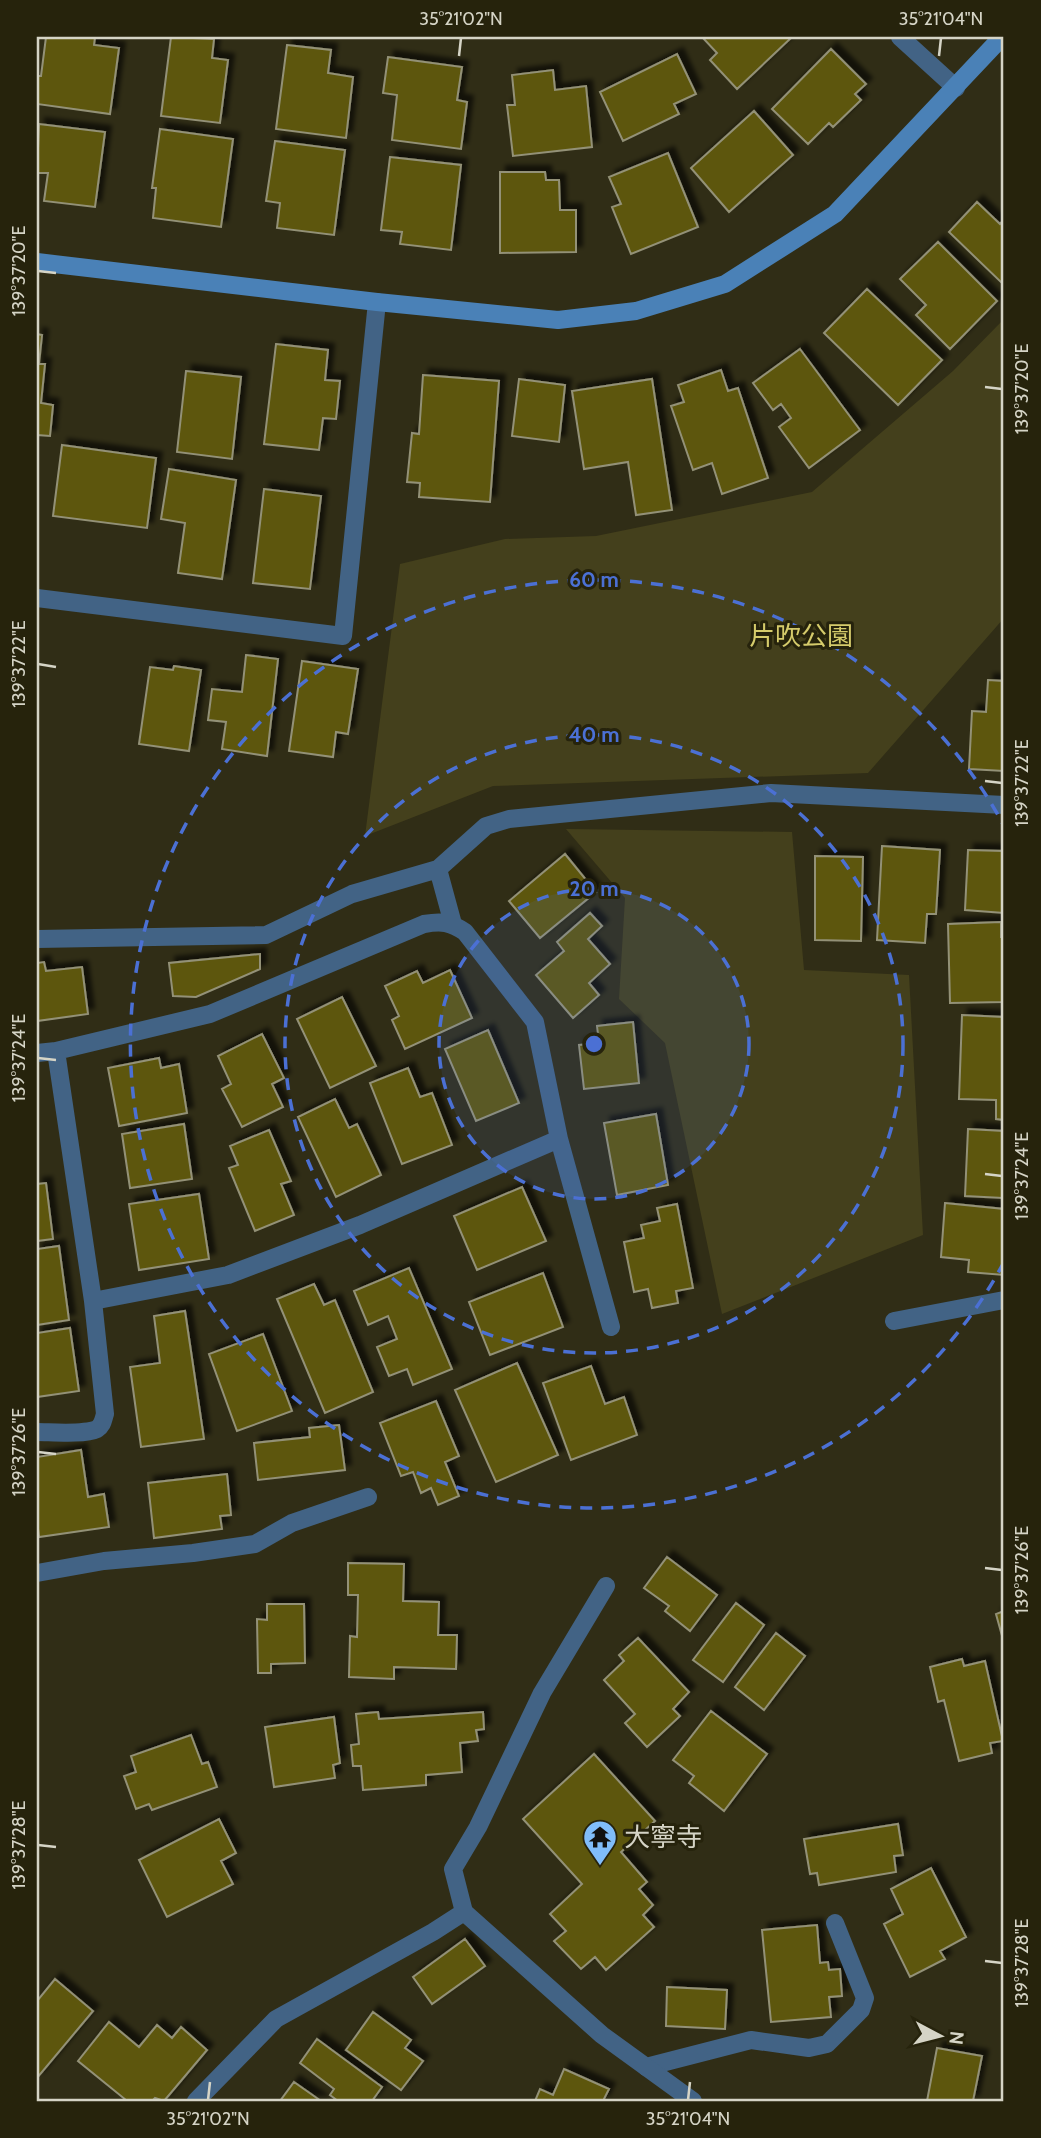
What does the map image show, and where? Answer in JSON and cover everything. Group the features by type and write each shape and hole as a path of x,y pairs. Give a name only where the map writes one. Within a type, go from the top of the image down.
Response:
{"street":[{"path":"900,37 956,88"},
{"path":"37,262 377,302 558,320 636,311 725,284 835,214 1002,37"},
{"path":"37,598 343,636 377,302"},
{"path":"37,939 266,935 352,894 438,869 486,827 509,819 771,793 1004,806"},
{"path":"438,869 453,924"},
{"path":"37,1053 56,1051 210,1014 424,924 442,921 453,924 465,932 535,1022 559,1139 611,1327"},
{"path":"37,1432 89,1431 103,1423 104,1414 93,1301 56,1051"},
{"path":"93,1301 228,1275 360,1225 559,1139"},
{"path":"894,1321 1004,1300"},
{"path":"37,1573 104,1561 255,1544 292,1523 368,1497"},
{"path":"606,1586 542,1693 478,1827 453,1870 464,1912 602,2035 693,2101"},
{"path":"196,2101 276,2019 464,1912"},
{"path":"646,2067 751,2040 809,2048 827,2043 861,2010 865,1998 835,1923"}],"green space":[{"name":"片吹公園","path":"1004,319 1004,618 868,773 493,786 365,836 400,564 505,539 596,536 812,492 953,371"},
{"path":"566,829 792,832 804,970 909,975 923,1235 722,1314 665,1043 619,999 625,898"}],"building":[{"path":"46,37 95,37 94,45 119,48 110,114 37,104 37,76 41,76"},
{"path":"171,37 214,39 212,58 228,60 220,123 161,116"},
{"path":"702,37 792,37 737,89 710,60 717,53"},
{"path":"287,45 331,50 328,73 353,77 346,138 276,129"},
{"path":"831,49 866,84 855,94 861,100 833,127 829,123 808,144 772,109"},
{"path":"677,54 696,94 674,104 679,114 623,141 600,92"},
{"path":"388,57 462,67 457,100 467,102 461,149 392,140 397,95 383,93"},
{"path":"553,70 555,90 586,86 592,147 513,156 507,105 515,105 512,75"},
{"path":"754,111 793,155 729,212 691,168"},
{"path":"39,124 105,132 95,207 44,201 48,173 37,173"},
{"path":"160,129 233,139 221,227 153,218 156,188 152,188"},
{"path":"275,141 345,150 334,235 277,228 280,203 266,201"},
{"path":"668,153 698,227 631,254 612,207 621,204 609,177"},
{"path":"390,157 461,165 451,250 400,244 402,232 381,230"},
{"path":"500,172 545,172 546,180 559,180 560,210 576,210 576,252 500,253"},
{"path":"977,202 1000,224 1004,220 1004,285 949,232"},
{"path":"938,242 997,301 950,349 916,315 926,305 900,279"},
{"path":"867,289 942,360 898,405 824,333"},
{"path":"37,334 42,335 39,364 45,364 41,403 53,405 50,436 37,435"},
{"path":"276,344 328,350 325,380 340,381 336,419 323,418 319,450 264,444"},
{"path":"800,349 860,430 809,468 779,427 791,418 781,404 773,410 753,383"},
{"path":"721,370 728,391 738,388 768,478 722,494 712,463 693,470 671,406 684,402 678,385"},
{"path":"186,371 241,377 232,459 177,452"},
{"path":"423,375 499,381 490,502 419,497 420,483 407,482 412,433 419,434"},
{"path":"519,379 565,385 559,442 512,436"},
{"path":"652,379 672,510 636,515 628,462 584,469 572,391"},
{"path":"62,445 156,458 147,528 53,516"},
{"path":"169,469 236,480 222,579 178,573 185,523 161,519"},
{"path":"264,489 321,496 310,589 253,583"},
{"path":"246,655 278,659 267,756 222,749 226,722 208,720 212,689 242,692"},
{"path":"302,661 358,669 348,734 336,732 333,757 289,751"},
{"path":"174,666 201,670 189,751 139,744 150,667 173,670"},
{"path":"988,680 1004,681 1004,771 969,769 972,711 986,712"},
{"path":"882,846 940,850 936,914 927,914 925,943 877,940"},
{"path":"968,850 1004,851 1004,913 965,910"},
{"path":"565,854 596,892 540,938 509,901"},
{"path":"815,856 863,857 861,941 815,940"},
{"path":"590,913 602,926 588,939 610,964 589,983 599,995 573,1018 536,975 564,951 557,942"},
{"path":"1001,922 1001,937 1004,937 1004,1002 950,1003 948,924"},
{"path":"260,954 260,969 196,997 173,996 169,963"},
{"path":"44,962 46,971 82,967 88,1014 37,1021 37,963"},
{"path":"450,970 472,1018 405,1049 392,1020 399,1016 385,986 417,971 423,983"},
{"path":"342,997 376,1066 330,1088 297,1019"},
{"path":"962,1015 1004,1017 1004,1120 996,1119 996,1100 959,1099"},
{"path":"633,1022 639,1083 584,1089 579,1045 599,1043 597,1026"},
{"path":"488,1030 519,1103 476,1121 445,1049"},
{"path":"262,1034 284,1078 272,1084 283,1107 242,1127 222,1089 231,1084 218,1056"},
{"path":"159,1058 161,1068 179,1064 187,1113 119,1126 108,1068"},
{"path":"408,1068 420,1097 432,1093 452,1145 402,1164 370,1083"},
{"path":"335,1099 349,1128 357,1124 381,1175 336,1197 298,1117"},
{"path":"656,1114 668,1185 617,1195 604,1123"},
{"path":"184,1124 192,1179 130,1188 122,1134"},
{"path":"968,1129 1004,1131 1003,1198 965,1196"},
{"path":"269,1130 291,1181 281,1184 294,1215 255,1231 229,1168 238,1165 230,1146"},
{"path":"46,1183 53,1239 37,1241 37,1184"},
{"path":"522,1187 546,1241 477,1270 454,1216"},
{"path":"199,1194 209,1259 139,1270 129,1204"},
{"path":"945,1203 1004,1209 1004,1275 968,1272 969,1260 941,1257"},
{"path":"677,1204 693,1288 676,1291 678,1303 652,1308 648,1289 634,1292 624,1242 644,1238 641,1225 660,1221 657,1208"},
{"path":"59,1246 69,1320 37,1325 37,1249"},
{"path":"409,1268 452,1369 413,1385 407,1369 389,1376 377,1347 397,1339 388,1316 368,1325 354,1291"},
{"path":"543,1273 563,1327 490,1355 469,1302"},
{"path":"314,1284 324,1305 335,1300 373,1392 325,1413 277,1299"},
{"path":"185,1311 204,1439 141,1447 130,1367 160,1363 154,1316"},
{"path":"70,1328 79,1391 37,1397 37,1333"},
{"path":"263,1334 292,1411 237,1431 209,1354"},
{"path":"517,1363 558,1455 496,1482 455,1390"},
{"path":"591,1366 605,1404 624,1397 637,1435 571,1460 543,1383"},
{"path":"436,1401 459,1456 445,1462 459,1496 438,1505 431,1488 421,1493 413,1472 401,1476 380,1423"},
{"path":"339,1425 345,1470 258,1480 254,1443 310,1437 309,1428"},
{"path":"81,1450 88,1497 104,1494 109,1527 39,1537 37,1457"},
{"path":"227,1474 231,1515 220,1516 222,1529 154,1538 148,1483"},
{"path":"667,1557 717,1595 690,1631 665,1611 669,1606 644,1588"},
{"path":"348,1563 404,1564 403,1601 439,1602 438,1635 457,1635 456,1669 394,1667 394,1679 349,1677 350,1636 357,1637 358,1595 348,1595"},
{"path":"736,1603 764,1625 723,1682 693,1660"},
{"path":"267,1604 304,1604 305,1663 271,1664 271,1673 258,1673 257,1619 267,1620"},
{"path":"1004,1611 1004,1643 996,1614"},
{"path":"776,1633 805,1656 764,1710 735,1687"},
{"path":"638,1638 689,1692 673,1709 680,1716 647,1747 625,1723 635,1714 604,1680 624,1661 619,1655"},
{"path":"962,1659 964,1666 985,1661 1003,1741 990,1743 992,1753 959,1761 944,1700 938,1702 930,1667"},
{"path":"711,1711 767,1754 724,1811 689,1783 694,1776 673,1760"},
{"path":"378,1712 379,1719 483,1712 484,1729 476,1730 478,1741 460,1743 462,1772 426,1775 426,1785 363,1790 361,1766 353,1766 351,1745 359,1744 356,1714"},
{"path":"334,1717 340,1763 333,1765 335,1778 274,1787 265,1727"},
{"path":"191,1735 202,1764 208,1762 217,1787 152,1810 149,1804 136,1809 124,1776 136,1772 131,1756"},
{"name":"大寧寺","path":"594,1754 655,1821 621,1852 647,1882 639,1889 653,1905 643,1915 654,1927 606,1970 595,1957 581,1969 554,1941 566,1931 550,1914 582,1884 523,1819"},
{"path":"219,1819 236,1853 221,1861 233,1884 167,1917 139,1860"},
{"path":"898,1824 903,1855 894,1856 896,1872 819,1885 817,1873 810,1874 804,1839"},
{"path":"931,1868 966,1937 940,1951 945,1959 910,1977 884,1924 903,1914 891,1889"},
{"path":"817,1925 820,1963 828,1962 829,1970 840,1969 842,1996 829,1997 831,2017 771,2022 762,1930"},
{"path":"465,1939 485,1966 432,2004 413,1977"},
{"path":"55,1979 93,2011 37,2078 37,2001"},
{"path":"667,1987 727,1990 725,2029 666,2026"},
{"path":"373,2012 411,2040 405,2048 423,2061 401,2090 346,2050"},
{"path":"109,2022 139,2047 157,2025 172,2038 181,2027 207,2050 164,2101 155,2098 152,2101 125,2101 78,2061"},
{"path":"317,2039 382,2087 372,2101 338,2101 330,2095 334,2089 300,2063"},
{"path":"937,2048 982,2056 973,2101 927,2101"},
{"path":"564,2069 609,2089 603,2101 535,2101 540,2089 553,2095"},
{"path":"294,2082 321,2101 280,2101"}],"place":[{"name":"大寧寺","path":"600,1867"}]}
